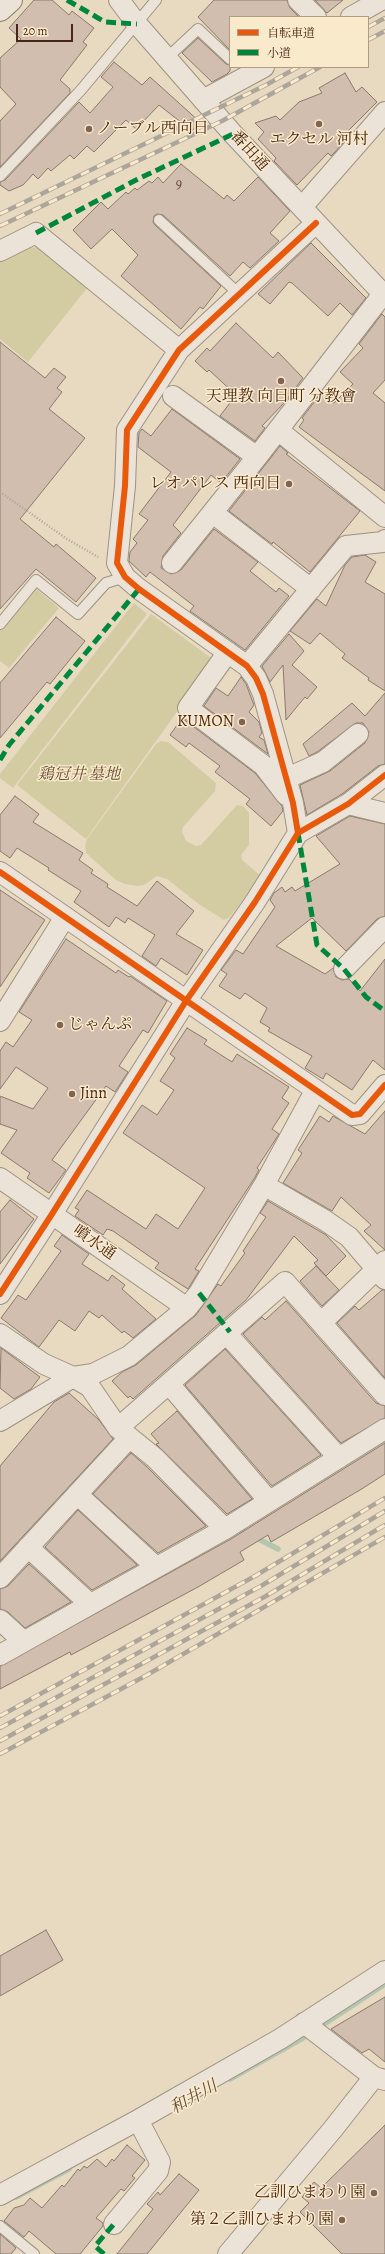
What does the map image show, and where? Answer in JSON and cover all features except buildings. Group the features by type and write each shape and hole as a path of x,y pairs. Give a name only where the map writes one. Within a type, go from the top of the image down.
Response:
{"main road":[{"path":"0,10 10,0"}],"street":[{"name":"番田通","path":"119,0 137,24 203,100 384,295"},
{"path":"298,0 315,16"},
{"path":"353,16 381,0"},
{"path":"203,100 250,70"},
{"path":"302,208 385,112"},
{"path":"298,833 293,803 285,779 263,694 256,678 247,666 176,617 121,570 126,430 179,350 316,223"},
{"path":"0,251 36,233 179,350"},
{"path":"172,563 384,295"},
{"path":"173,396 257,457"},
{"path":"278,430 385,517"},
{"path":"213,513 310,589"},
{"path":"247,666 346,546 383,542 385,540"},
{"path":"228,652 188,708 263,765 293,803"},
{"path":"285,779 323,762 358,734"},
{"path":"0,1294 186,1001 255,902 298,833 348,804 385,774"},
{"path":"348,804 385,813"},
{"path":"0,872 315,1091 352,1115 360,1114 385,1085"},
{"path":"0,1021 65,917"},
{"path":"344,969 385,927"},
{"path":"0,1421 73,1377 93,1374 129,1356 187,1308 199,1293 264,1185 315,1091"},
{"name":"噴水通","path":"0,1178 187,1308"},
{"path":"264,1185 338,1229 349,1237 382,1270 322,1322"},
{"path":"0,1578 77,1494 124,1433 169,1384 285,1282 385,1395"},
{"path":"0,1334 44,1364 73,1377 90,1387 124,1433 155,1458 224,1529"},
{"path":"227,1334 339,1458"},
{"path":"169,1384 270,1501"},
{"path":"0,1655 224,1529 385,1429"},
{"path":"77,1494 156,1567"},
{"path":"28,1547 90,1604"},
{"path":"0,1620 23,1641"},
{"path":"0,2195 138,2120 304,2023 385,1971"},
{"path":"228,2254 333,2129 379,2079 304,2023"},
{"path":"114,2224 158,2171 160,2162 138,2120"}],"lane":[{"path":"0,176 81,90 156,0"},
{"path":"167,58 198,29 229,58"},
{"path":"159,220 238,294"},
{"path":"0,624 36,580 78,614 106,582 121,570"},
{"path":"0,2226 34,2254"}],"path":[{"path":"0,492 94,556 121,570"}],"green space":[{"path":"28,247 41,248 88,287 28,362 0,339 0,262"},
{"path":"34,587 59,608 9,668 0,661 0,628"},
{"path":"134,603 147,614 13,788 0,778 0,774"},
{"name":"鶏冠井 墓地","path":"151,614 214,660 86,839 17,785"},
{"path":"161,741 168,742 216,783 215,791 183,827 182,832 186,841 196,846 201,845 237,805 243,806 249,813 249,845 241,855 242,860 261,876 230,917 224,920 200,905 167,879 157,876 144,885 138,886 125,884 116,880 86,853 85,846 87,839 156,744"}],"waterway":[{"path":"235,1527 278,1549"},
{"name":"和井川","path":"230,2079 303,2038 385,1984"},
{"name":"和井川","path":"16,2197 69,2169"}],"railway":[{"path":"369,26 385,18"},
{"path":"369,39 385,31"},
{"path":"0,214 266,85 296,68"},
{"path":"0,226 222,121 318,68"},
{"path":"0,1716 255,1576 385,1498"},
{"path":"0,1728 261,1586 385,1511"},
{"path":"0,1741 266,1596 385,1525"},
{"path":"0,1754 147,1675 385,1537"}],"marked path":[{"path":"67,0 105,22 137,24"},
{"path":"36,233 136,180 233,134"},
{"path":"0,760 9,745 139,589"},
{"path":"298,833 317,945 344,969 366,997 385,1011"},
{"path":"199,1293 230,1332"},
{"path":"104,2254 95,2246 114,2224"}],"cycle path":[{"path":"298,833 293,803 263,694 256,678 247,666 139,589 125,577 117,563 125,486 127,430 179,350 316,223"},
{"path":"0,1294 186,1001 255,902 298,833 348,804 385,775"},
{"path":"0,872 352,1115 360,1114 385,1085"}],"place":[{"name":"エクセル 河村","path":"319,124"},
{"name":"ノーブル西向日","path":"89,129"},
{"name":"天理教 向日町 分教會","path":"281,381"},
{"name":"レオパレス 西向日","path":"289,484"},
{"name":"KUMON","path":"242,722"},
{"name":"じゃんぷ","path":"60,1025"},
{"name":"Jinn","path":"72,1094"},
{"name":"乙訓ひまわり園","path":"374,2193"},
{"name":"第２乙訓ひまわり園","path":"342,2220"}]}
